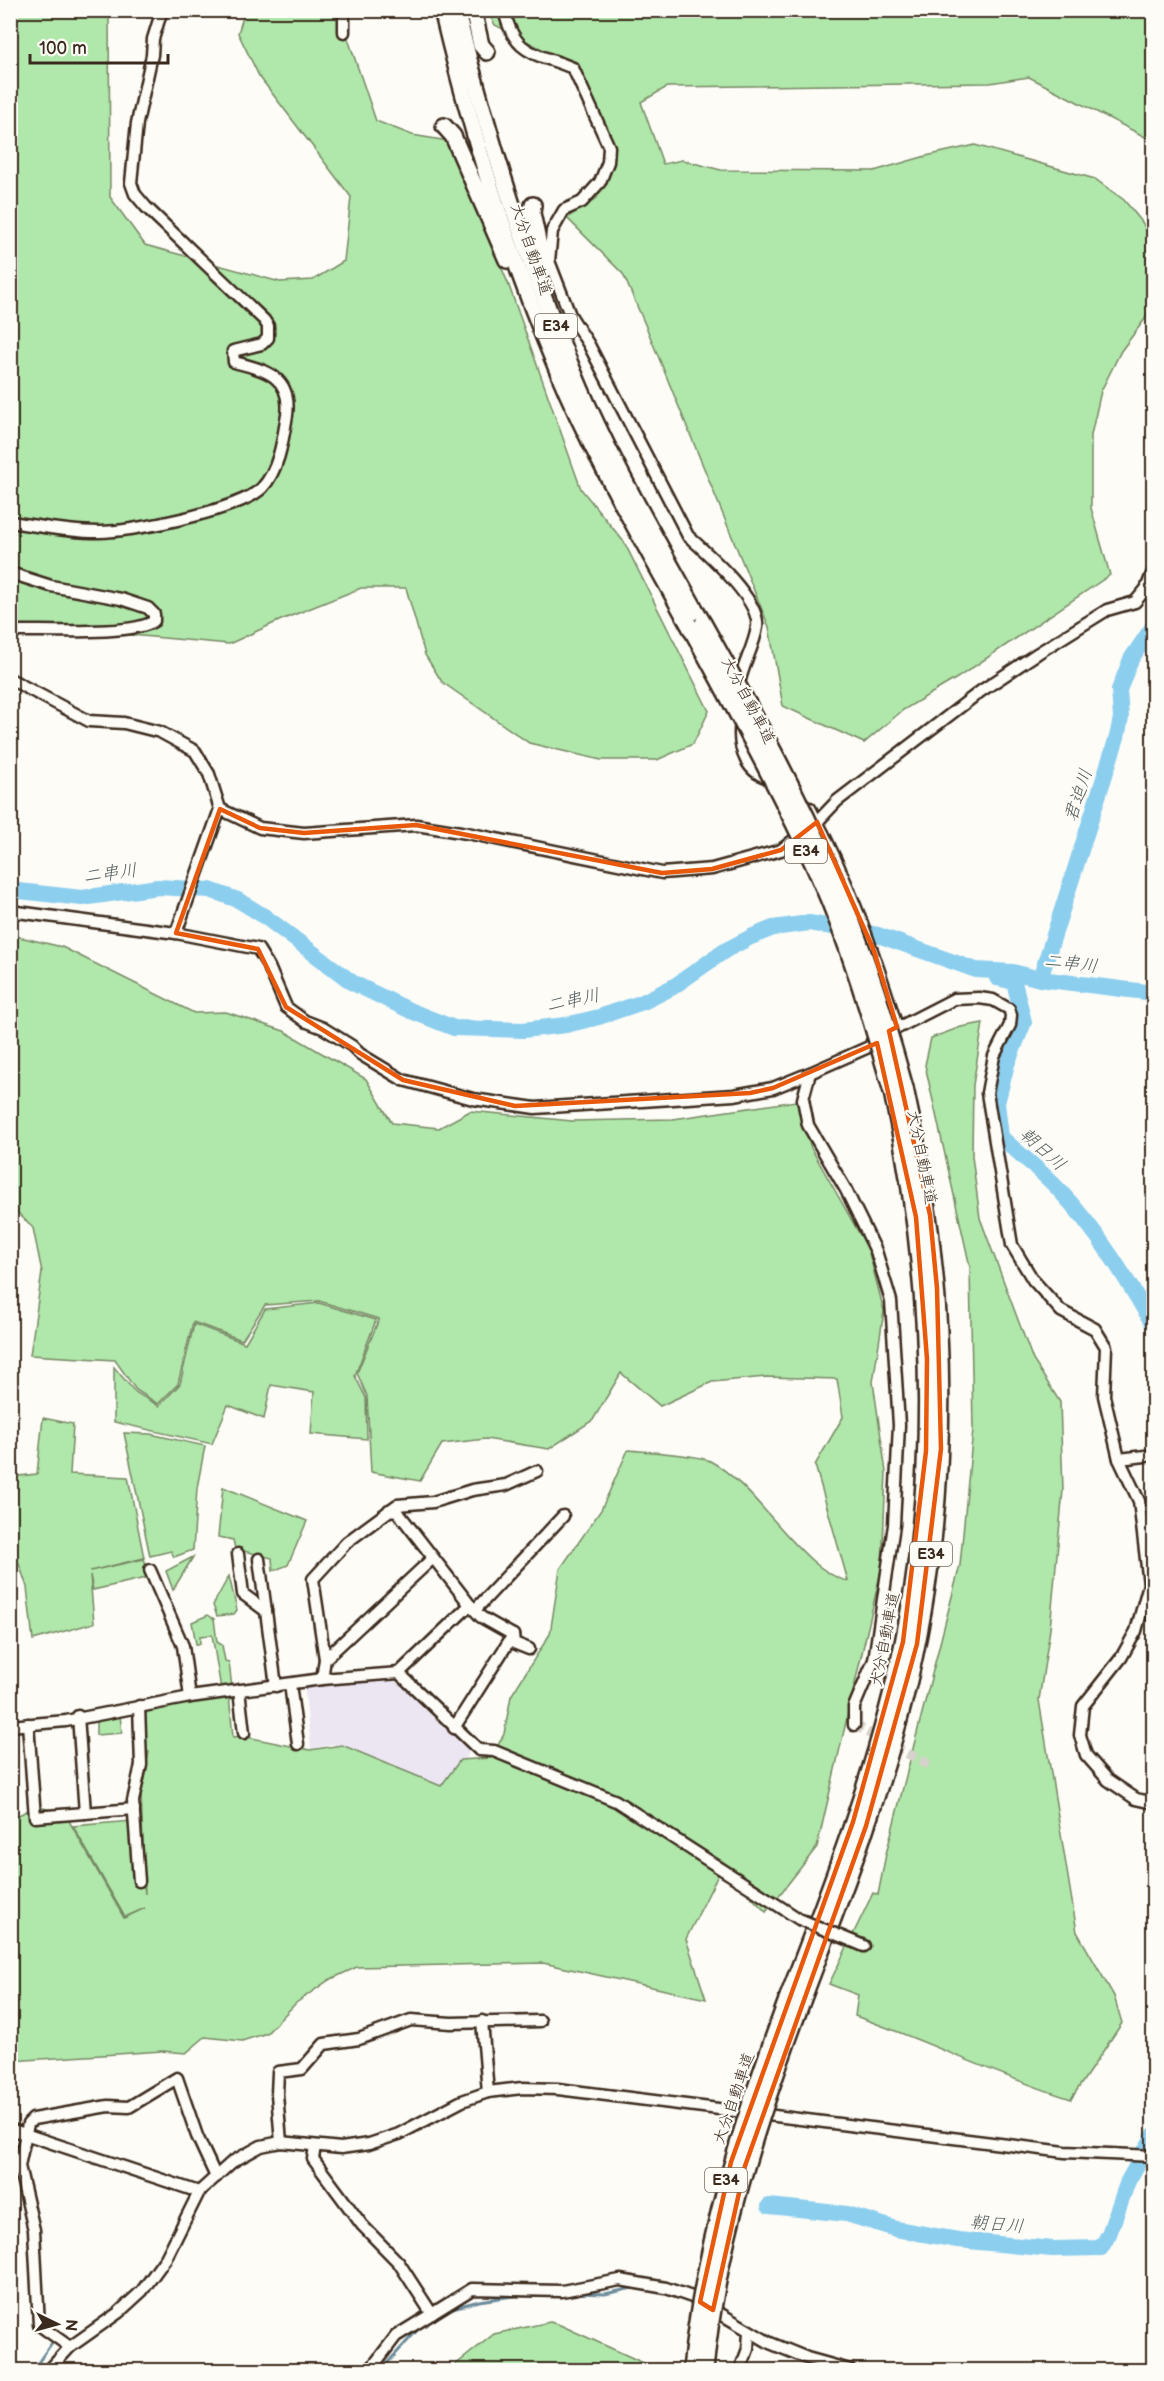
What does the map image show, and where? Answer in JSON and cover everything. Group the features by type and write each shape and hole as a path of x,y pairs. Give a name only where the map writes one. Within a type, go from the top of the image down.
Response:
{"highway":[{"name":"大分自動車道","path":"442,10 476,141 546,341 598,458 773,751 832,873 861,945 930,1215 937,1288 941,1449 935,1522 917,1644 892,1746 866,1826 731,2162 711,2236 691,2370"},
{"name":"大分自動車道","path":"456,10 489,137 530,256 582,393 695,623"},
{"path":"473,10 482,45 487,52"},
{"path":"444,126 453,136 546,341"},
{"path":"533,205 532,213 539,255 582,393"},
{"name":"大分自動車道","path":"705,2370 726,2240 795,2000"}],"street":[{"path":"10,522 98,532 159,524 207,512 249,497 262,488 272,474 281,446 288,406 286,393 269,371 234,362 232,354 233,351 262,344 268,338 268,326 146,207 131,183 137,123 152,55 153,39 162,10"},
{"path":"344,10 344,32"},
{"path":"504,10 515,39 525,52 573,68 609,147 608,162 600,182 582,202 564,210 552,231 549,261 566,304 688,537 713,559 753,607 757,625 738,688 742,713 739,739 745,757 759,776 784,779 798,787 817,822 859,913 874,951 897,1027"},
{"path":"220,809 260,828 304,833 416,825 467,833 662,873 712,869 781,850 817,822 837,801 981,691 1107,610 1135,602 1146,589 1154,569"},
{"path":"10,573 51,586 122,598 148,608 154,614 154,621 124,628 10,631"},
{"path":"10,679 89,721 124,723 160,732 195,751 209,774 220,809 176,933"},
{"path":"10,911 176,933 258,949 269,967 286,1007 305,1021 323,1028 352,1046 360,1054 403,1080 473,1099 535,1108 734,1095 773,1088 871,1046 872,1041 954,999 979,998 1001,1003 1009,1009 1010,1025 994,1056 987,1093 1012,1245 1033,1280 1061,1311 1095,1329 1106,1347 1104,1396 1119,1459 1139,1501 1149,1584 1136,1631 1121,1658 1083,1706 1080,1735 1086,1755 1108,1780 1136,1799 1154,1803"},
{"path":"810,1073 803,1099 808,1125 846,1190 876,1251 891,1301 899,1425 894,1525 874,1660 854,1707 854,1725"},
{"path":"1119,1459 1154,1455"},
{"path":"322,1679 325,1659 313,1579 347,1542 397,1505 433,1502 472,1490 506,1485 537,1471"},
{"path":"389,1510 397,1511 481,1617 513,1635"},
{"path":"10,1726 66,1720 190,1696 322,1679 399,1673 473,1608 564,1516"},
{"path":"238,1554 243,1594 266,1611"},
{"path":"325,1659 433,1558"},
{"path":"259,1559 276,1686"},
{"path":"150,1570 183,1646 190,1696"},
{"path":"513,1635 514,1643 529,1649"},
{"path":"454,1728 513,1635"},
{"path":"399,1673 479,1750 494,1751 616,1801 799,1919 864,1946"},
{"path":"290,1684 298,1744"},
{"path":"239,1690 244,1733"},
{"path":"139,1706 141,1765 134,1809 139,1881"},
{"path":"78,1716 86,1813"},
{"path":"28,1724 35,1817 134,1809"},
{"path":"281,2142 277,2094 278,2072 302,2069 324,2044 359,2039 411,2020 540,2020"},
{"path":"482,2021 488,2092"},
{"path":"70,2347 39,2325 34,2230 19,2166 28,2124 33,2119 108,2106 129,2107 177,2078 197,2136 216,2177"},
{"path":"49,2370 70,2347 118,2313 142,2291 166,2258 199,2192 232,2162 261,2146 281,2142 342,2148 369,2144 399,2134 462,2101 488,2092 522,2088 558,2089 1065,2152 1112,2152 1153,2156"},
{"path":"10,2129 199,2192"},
{"path":"315,2146 314,2159 338,2195 399,2263 432,2314"},
{"path":"370,2370 396,2336 472,2289 562,2290 620,2280 666,2288 692,2297 770,2343 807,2358 850,2370"},
{"path":"740,2370 746,2355 749,2331"}],"highlighted area":[{"path":"220,809 260,828 304,833 416,825 662,873 712,869 781,850 817,822 874,951 897,1027 889,1031 930,1215 937,1288 941,1449 917,1644 866,1826 745,2166 713,2310 700,2302 731,2162 853,1822 903,1642 926,1451 927,1359 916,1217 877,1043 773,1088 750,1093 515,1106 403,1080 286,1007 258,949 176,933"}],"shaded area":[{"path":"394,1679 470,1749 443,1818 322,1823 334,1744 311,1749 304,1684"}],"green space":[{"path":"10,11 109,11 110,197 145,245 280,282 313,280 344,261 351,197 259,76 238,33 245,11 342,11 340,15 376,121 412,135 448,141 508,283 581,489 624,542 709,711 693,744 657,760 601,760 529,743 442,682 425,655 406,588 361,588 229,644 11,624"},
{"path":"487,11 1153,11 1153,141 1029,77 990,83 667,87 641,102 663,164 682,160 721,170 874,171 975,145 1095,179 1124,200 1142,222 1153,243 1154,298 1145,319 1121,351 1101,391 1091,435 1091,508 1110,575 957,678 903,710 864,743 783,706 769,627 623,274 567,218 597,198 615,155 579,68 495,25"},
{"path":"11,935 62,947 194,1013 226,1012 284,1031 366,1079 392,1123 439,1128 470,1111 572,1121 673,1119 796,1101 811,1148 868,1249 884,1311 873,1382 886,1472 882,1567 817,1847 766,1912 722,1867 686,1939 706,1999 543,1963 357,1967 329,1980 296,2003 267,2033 242,2041 205,2037 186,2053 162,2051 11,2061 11,1819 36,1806 65,1814 124,1918 145,1908 125,1917 73,1826 132,1821 135,1886 144,1886 145,1894 141,1794 149,1752 146,1752 144,1709 229,1695 233,1737 242,1736 310,1750 342,1745 441,1786 460,1760 491,1758 504,1734 511,1696 550,1634 560,1569 601,1510 628,1450 683,1455 710,1461 728,1473 745,1489 813,1562 831,1574 848,1581 815,1465 843,1417 837,1379 766,1377 712,1382 660,1406 621,1373 593,1420 549,1449 486,1439 442,1444 420,1481 371,1472 367,1396 357,1373 379,1319 319,1301 265,1305 242,1340 193,1322 178,1384 158,1404 136,1390 115,1360 30,1355 42,1272 33,1228 11,1206"},
{"path":"983,1023 973,1085 972,1156 980,1218 1033,1360 1060,1402 1063,1490 1050,1629 1039,1700 1077,1932 1114,1996 1122,2023 1071,2099 1016,2080 855,2016 858,1995 829,1984 873,1893 878,1895 886,1854 960,1565 973,1429 970,1267 925,1065 931,1038 961,1027"},
{"path":"319,1303 376,1320 355,1376 366,1398 367,1439 311,1434 314,1392 271,1385 264,1419 228,1405 212,1444 114,1422 114,1367 135,1392 159,1406 180,1384 194,1324 245,1343 265,1309"},
{"path":"43,1418 73,1424 70,1474 128,1477 144,1558 90,1571 144,1559 150,1577 93,1590 90,1575 94,1623 33,1640 27,1587 14,1549 11,1548 10,1477 37,1474"},
{"path":"124,1433 150,1434 205,1446 197,1488 193,1550 174,1557 171,1551 150,1556"},
{"path":"223,1487 307,1521 288,1565 273,1571 272,1558 235,1549 233,1540 218,1537"},
{"path":"193,1557 173,1590 166,1571"},
{"path":"229,1576 237,1610 234,1614 217,1616 213,1605"},
{"path":"208,1615 214,1619 217,1642 222,1645 225,1661 229,1662 232,1688 221,1689 212,1635 200,1636 200,1644 196,1644 192,1622"},
{"path":"120,1715 122,1733 96,1735 96,1720"},
{"path":"550,2322 659,2370 449,2370 494,2334"}],"waterway":[{"name":"君迫川","path":"1040,979 1117,737 1121,718 1119,690 1131,659 1154,625"},
{"name":"二串川","path":"10,890 82,898 158,887 210,890 238,900 264,916 353,983 411,1011 454,1028 523,1030 566,1025 599,1017 643,1002 673,987 726,950 751,937 773,928 809,923 878,935 976,970 1013,972 1040,979 1154,993"},
{"name":"朝日川","path":"997,978 1014,982 1024,1022 1007,1064 997,1103 1001,1137 1052,1183 1099,1238 1154,1326"},
{"name":"朝日川","path":"769,2206 847,2214 896,2229 958,2240 1052,2249 1101,2248 1109,2234 1128,2181 1154,2135"},
{"path":"578,2293 605,2294 637,2287"},
{"path":"445,2310 479,2301 521,2295"},
{"path":"381,2370 422,2325"},
{"path":"33,2370 51,2344"}],"tunnel":[{"path":"854,1725 931,1766"}]}
